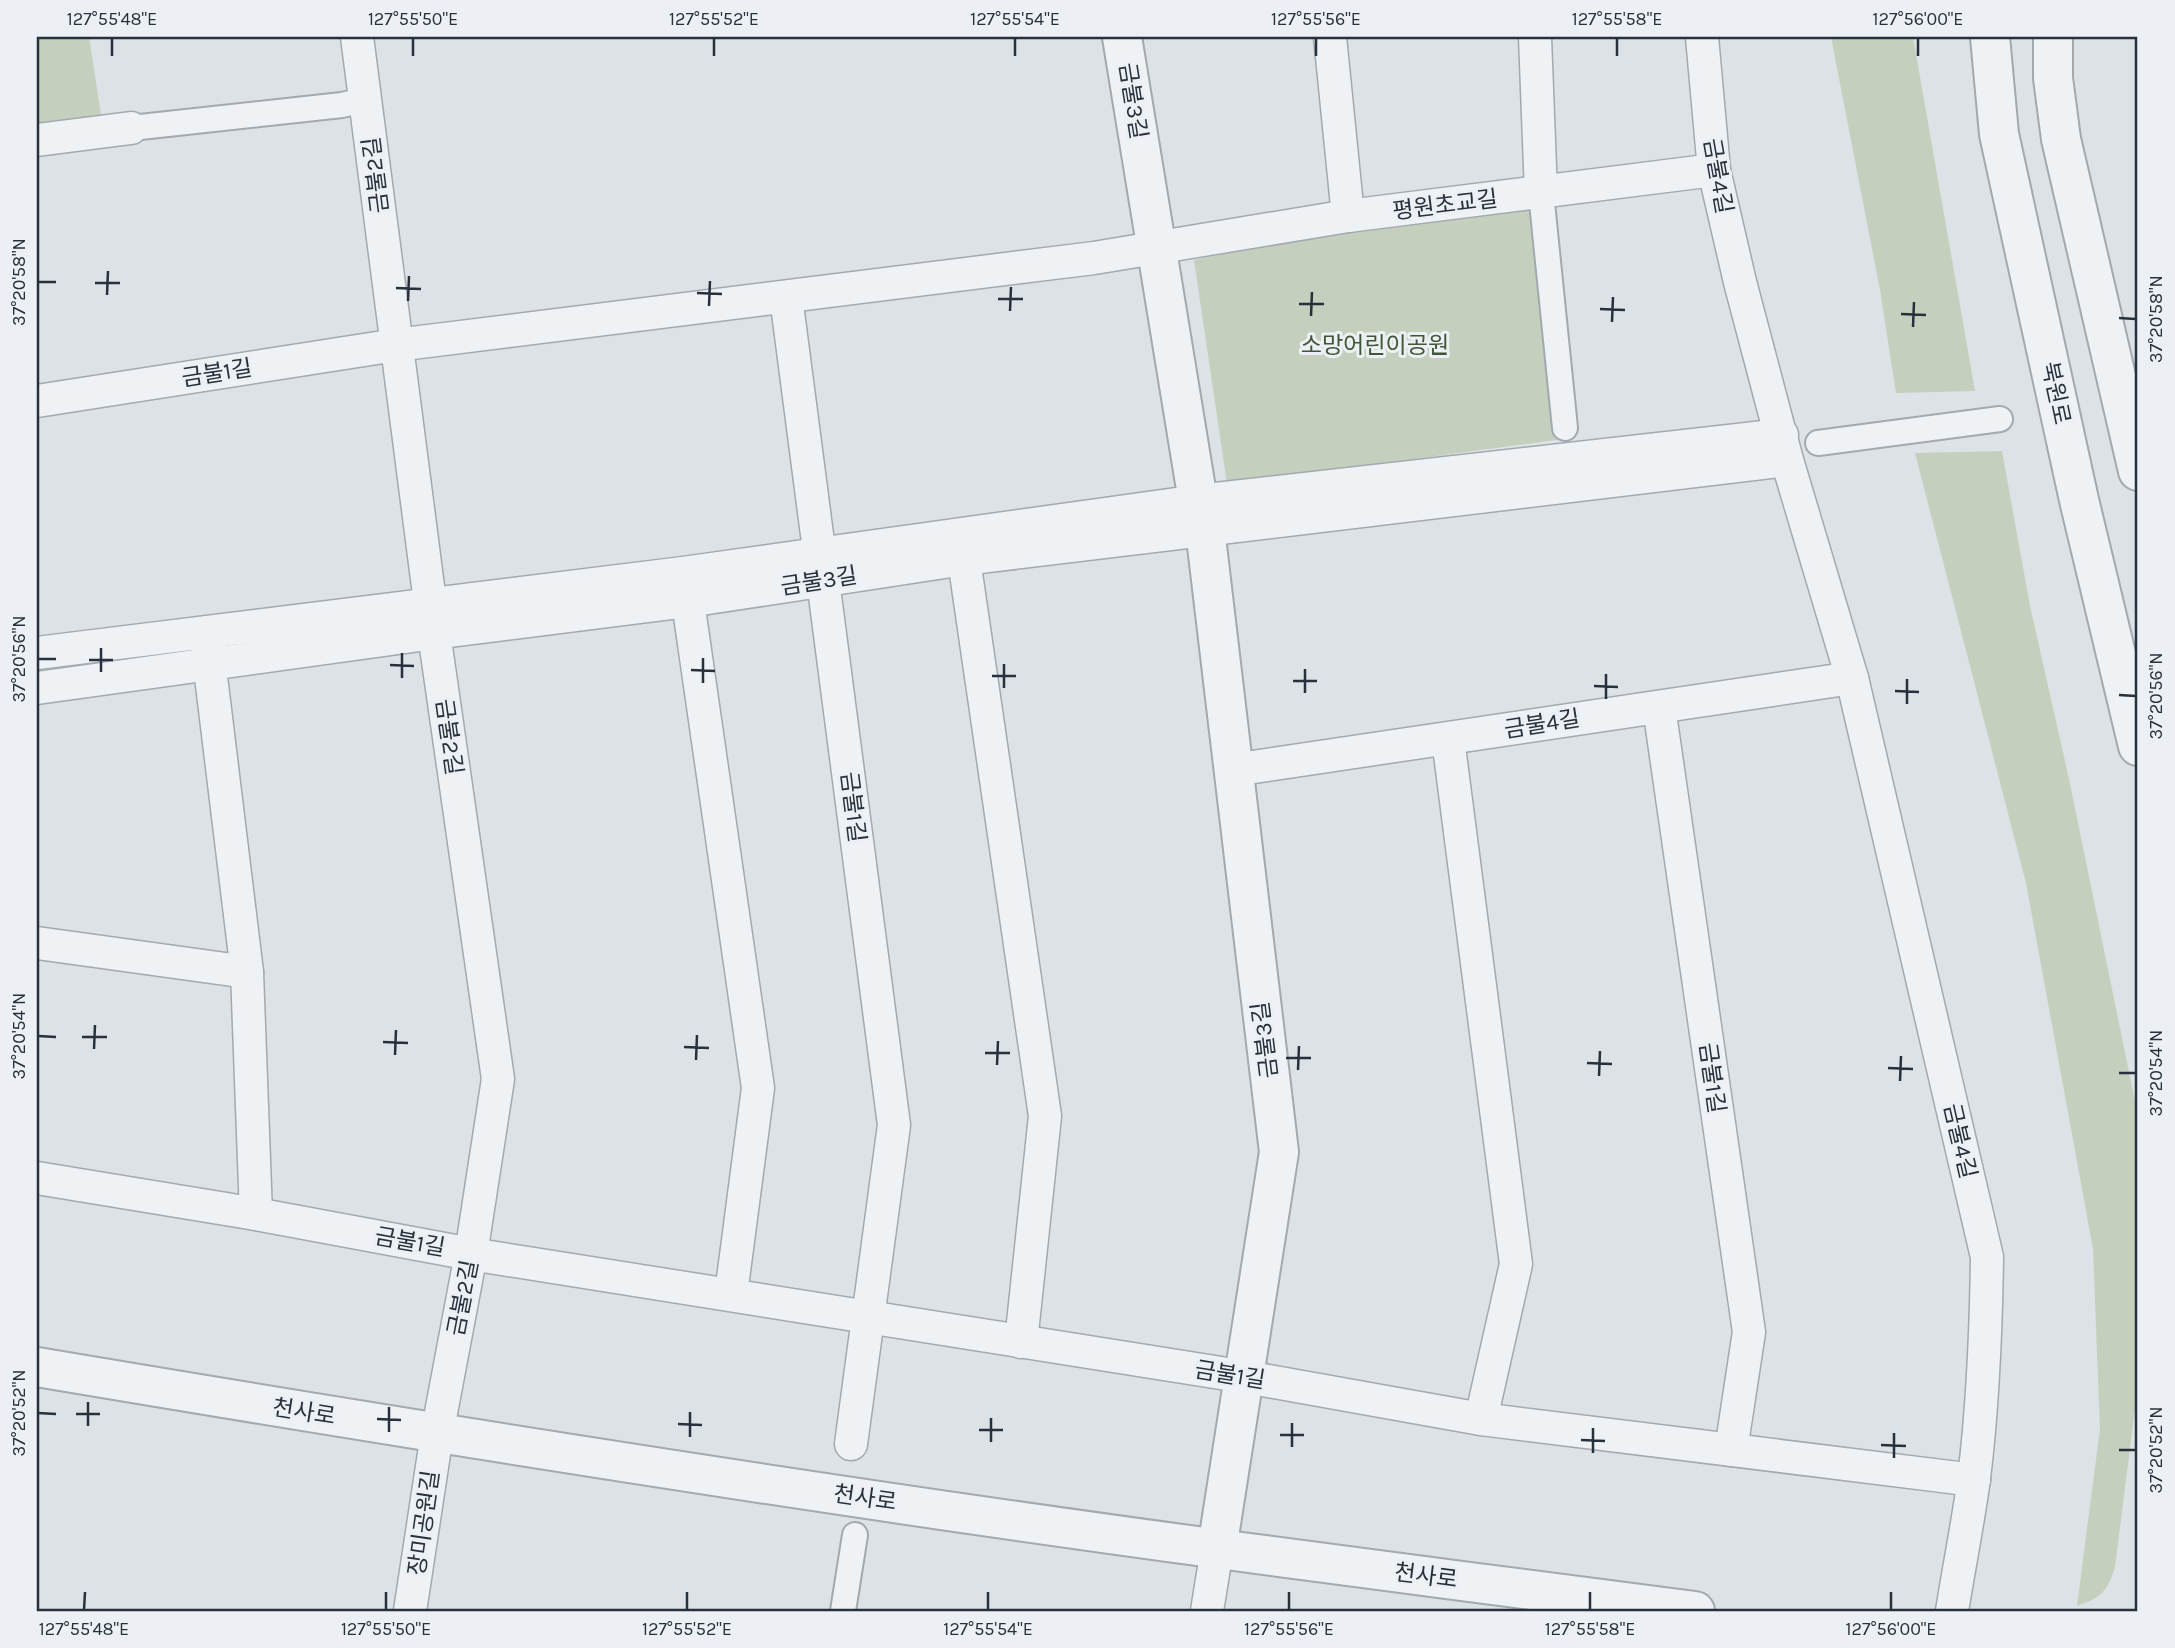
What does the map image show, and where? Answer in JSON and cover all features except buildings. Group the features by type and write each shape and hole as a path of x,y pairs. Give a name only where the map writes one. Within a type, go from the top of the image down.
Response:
{"street":[{"name":"금불2길","path":"357,37 432,618 498,1079 471,1254 436,1434"},
{"name":"금불3길","path":"1122,37 1202,515 1279,1152 1217,1549"},
{"path":"1330,37 1348,216"},
{"path":"1535,37 1541,193 1565,428"},
{"name":"금불4길","path":"1702,37 1714,170 1740,282 1784,447 1852,678 1987,1257 1986,1338 1974,1480 1952,1611"},
{"name":"북원로","path":"1990,37 1999,134 2079,500 2138,746"},
{"path":"2053,37 2053,78 2061,139 2138,471"},
{"path":"37,140 342,105 367,99"},
{"name":"평원초교길","path":"1157,248 1348,216 1714,170"},
{"path":"396,345 1157,248"},
{"name":"금불1길","path":"786,297 894,1125 851,1444"},
{"name":"금불1길","path":"37,401 396,345"},
{"path":"1818,443 2000,419"},
{"path":"1202,515 1784,447"},
{"name":"금불3길","path":"432,618 686,587 1202,515"},
{"path":"962,547 1045,1116 1021,1342"},
{"path":"686,587 758,1088 730,1294"},
{"path":"37,653 204,633 432,618"},
{"path":"37,688 211,665 432,618"},
{"path":"204,633 211,665 247,972 256,1214"},
{"name":"금불4길","path":"1233,770 1852,678"},
{"name":"금불1길","path":"1659,707 1749,1332 1731,1450"},
{"path":"1448,739 1516,1264 1481,1419"},
{"path":"37,943 247,972"},
{"name":"금불1길","path":"37,1178 256,1214 471,1254 1245,1377 1481,1419 1974,1480"},
{"name":"천사로","path":"37,1367 436,1434 1217,1549 1695,1611"},
{"name":"장미공원길","path":"410,1611 436,1434"},
{"path":"843,1611 855,1535"},
{"path":"1207,1611 1217,1549"}],"green space":[{"path":"37,37 89,37 101,115 37,123"},
{"path":"1831,37 1913,37 1975,391 1896,393 1880,290"},
{"name":"소망어린이공원","path":"1540,208 1571,438 1227,484 1194,260 1351,228"},
{"path":"2002,451 2030,606 2069,779 2138,1116 2138,1385 2115,1567 2102,1592 2077,1606 2100,1429 2093,1249 2026,883 1915,453"}]}
